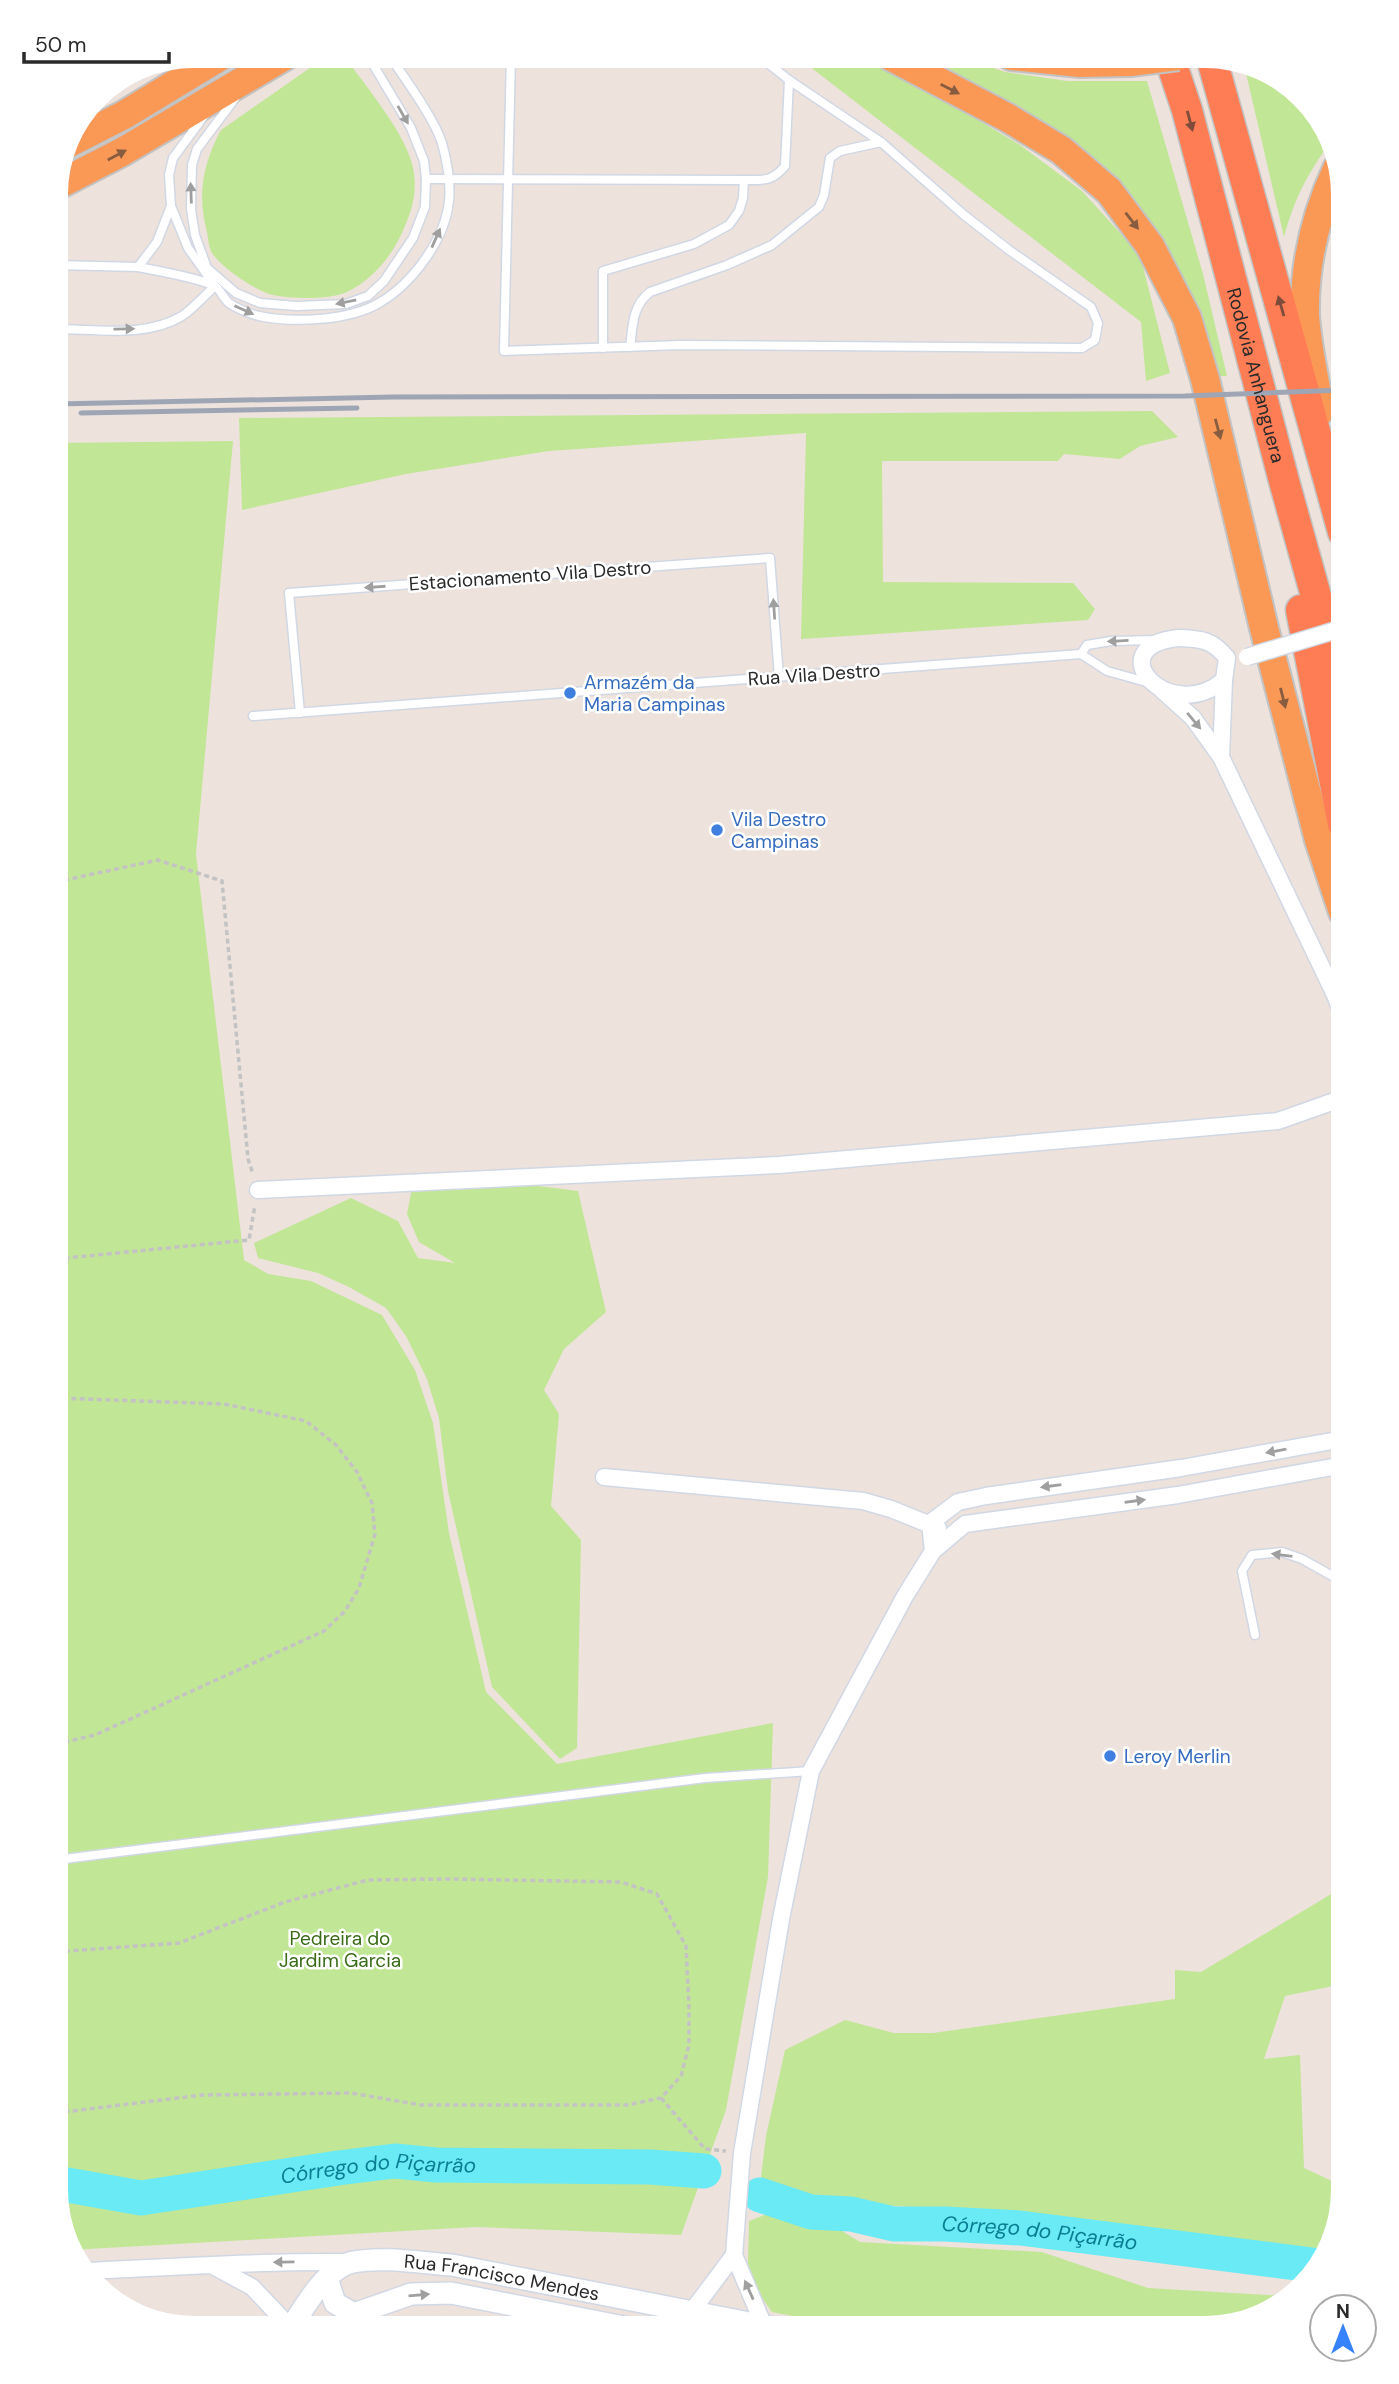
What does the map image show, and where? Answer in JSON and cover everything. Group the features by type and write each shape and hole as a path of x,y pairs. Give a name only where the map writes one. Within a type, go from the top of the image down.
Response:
{"highway":[{"path":"83,136 124,115 201,68"},
{"path":"70,179 122,152 265,68"},
{"path":"914,69 1008,118 1061,150 1109,191 1150,246 1187,318 1205,379 1318,840 1331,877"},
{"name":"Rodovia Anhanguera","path":"1173,69 1190,123 1331,650"},
{"path":"1215,69 1331,483"},
{"path":"1330,183 1322,201 1312,243 1306,278 1305,317 1331,478"},
{"path":"1284,481 1292,566 1331,763"}],"street":[{"path":"1227,658 1247,657 1331,632"},
{"path":"1221,757 1227,658 1218,646 1209,642 1178,638 1161,640 1149,647 1142,658 1143,673 1193,718 1221,757 1331,987"},
{"path":"1156,686 1177,694 1198,694 1218,686 1224,680"},
{"path":"258,1190 779,1165 1278,1121 1331,1102"},
{"path":"930,1523 958,1502 986,1496 1181,1468 1331,1441"},
{"path":"764,2316 734,2255 742,2153 781,1919 811,1771 905,1596 933,1551 965,1524 1178,1495 1331,1467"},
{"path":"604,1477 863,1501 930,1523 949,1535"},
{"path":"930,1523 933,1551"},
{"path":"692,2311 734,2255"},
{"name":"Rua Francisco Mendes","path":"98,2271 267,2262 398,2261 452,2265 714,2316"},
{"path":"299,2315 327,2278 352,2262"},
{"path":"213,2266 252,2287 279,2315"},
{"path":"327,2278 335,2303 343,2315"},
{"name":"Rua Francisco Mendes","path":"361,2315 411,2294 451,2293 535,2315"}],"lane":[{"path":"255,74 197,149 191,174 191,209 195,235 207,268 236,293 260,303 296,306 346,304 368,296 384,281 413,238 425,206 424,160 411,128 375,68"},
{"path":"224,93 173,158 169,175 171,206 188,248 229,303 258,316 300,320 350,315 378,304 425,261 439,234 449,202 441,142 398,68"},
{"path":"511,68 504,351 681,345 1082,348 1095,340 1098,323 1091,307 991,236 881,142 775,69"},
{"path":"426,179 763,180 777,176 785,166 789,80"},
{"path":"630,347 634,312 641,299 650,292 727,265 772,245 819,207 824,195 830,158 840,150 881,142"},
{"path":"603,348 603,271 694,244 729,225 739,211 744,180"},
{"path":"138,267 157,242 171,206"},
{"path":"69,265 138,267 166,271 215,286"},
{"path":"69,329 128,330 163,324 182,316 215,286"},
{"name":"Estacionamento Vila Destro","path":"300,712 289,593 770,558 779,677"},
{"name":"Rua Vila Destro","path":"253,716 1081,654 1087,645 1111,641 1161,640"},
{"path":"1081,654 1107,671 1156,686"},
{"path":"1255,1635 1241,1571 1252,1555 1282,1552 1331,1575"},
{"path":"68,1858 705,1778 811,1771"}],"path":[{"path":"68,1258 248,1240 258,1190 248,1159 222,881 158,860 69,879"},
{"path":"68,1398 224,1404 306,1421 336,1445 357,1472 372,1503 375,1534 359,1588 345,1611 324,1631 95,1735 68,1741"},
{"path":"68,1951 179,1943 285,1902 368,1880 621,1882 657,1895 686,1946 689,2045 681,2076 661,2098 627,2105 421,2105 351,2093 202,2095 68,2112"},
{"path":"661,2098 705,2149 742,2153"}],"green space":[{"path":"310,68 353,68 401,137 412,164 415,183 413,201 405,226 391,253 356,287 339,295 321,298 273,295 240,278 212,253 202,205 206,167 221,130"},
{"path":"812,69 891,69 1020,145 1082,191 1140,255 1170,373 1146,381 1141,322"},
{"path":"949,69 996,69 1067,81 1147,81 1203,274 1227,376 1214,376 1077,148 1014,105"},
{"path":"1247,76 1275,90 1299,111 1318,139 1323,152 1303,187 1284,237"},
{"path":"1152,411 1178,437 1140,446 1120,459 1064,454 1058,461 882,461 883,582 1073,583 1095,609 1088,620 801,639 806,433 549,451 406,474 242,510 239,418"},
{"name":"Pedreira do Jardim Garcia","path":"233,441 196,854 244,1260 268,1274 311,1281 382,1315 415,1370 433,1423 449,1533 486,1692 557,1764 773,1723 768,1877 726,2110 681,2235 475,2227 84,2249 78,2238 69,2206 68,2190 69,443"},
{"path":"522,1184 578,1191 606,1312 564,1349 544,1390 559,1414 551,1506 581,1540 577,1748 560,1759 492,1687 448,1491 439,1418 427,1379 406,1336 386,1308 318,1273 258,1258 254,1243 351,1198 398,1221 418,1258 455,1263 419,1242 407,1214 412,1188"},
{"path":"1331,1894 1331,1986 1285,1996 1264,2059 1300,2055 1304,2168 1331,2181 1330,2206 1324,2230 1313,2254 1037,2218 899,2206 819,2204 760,2185 766,2136 785,2050 845,2020 894,2033 933,2033 1175,1999 1175,1970 1201,1972"},
{"path":"767,2214 834,2226 860,2242 1042,2252 1148,2288 1273,2295 1245,2309 1204,2316 791,2316 772,2312 752,2284 748,2263 749,2221"}],"waterway":[{"name":"Córrego do Piçarrão","path":"68,2185 141,2198 395,2161 436,2165 650,2167 704,2171"},
{"name":"Córrego do Piçarrão","path":"760,2195 811,2212 851,2214 894,2224 1020,2228 1306,2264"}],"railway":[{"path":"69,404 393,397 1185,396 1331,390"},
{"path":"81,413 357,408"}],"place":[{"name":"Armazém da Maria Campinas","path":"570,693"},
{"name":"Vila Destro Campinas","path":"717,830"},
{"name":"Leroy Merlin","path":"1110,1756"}]}
